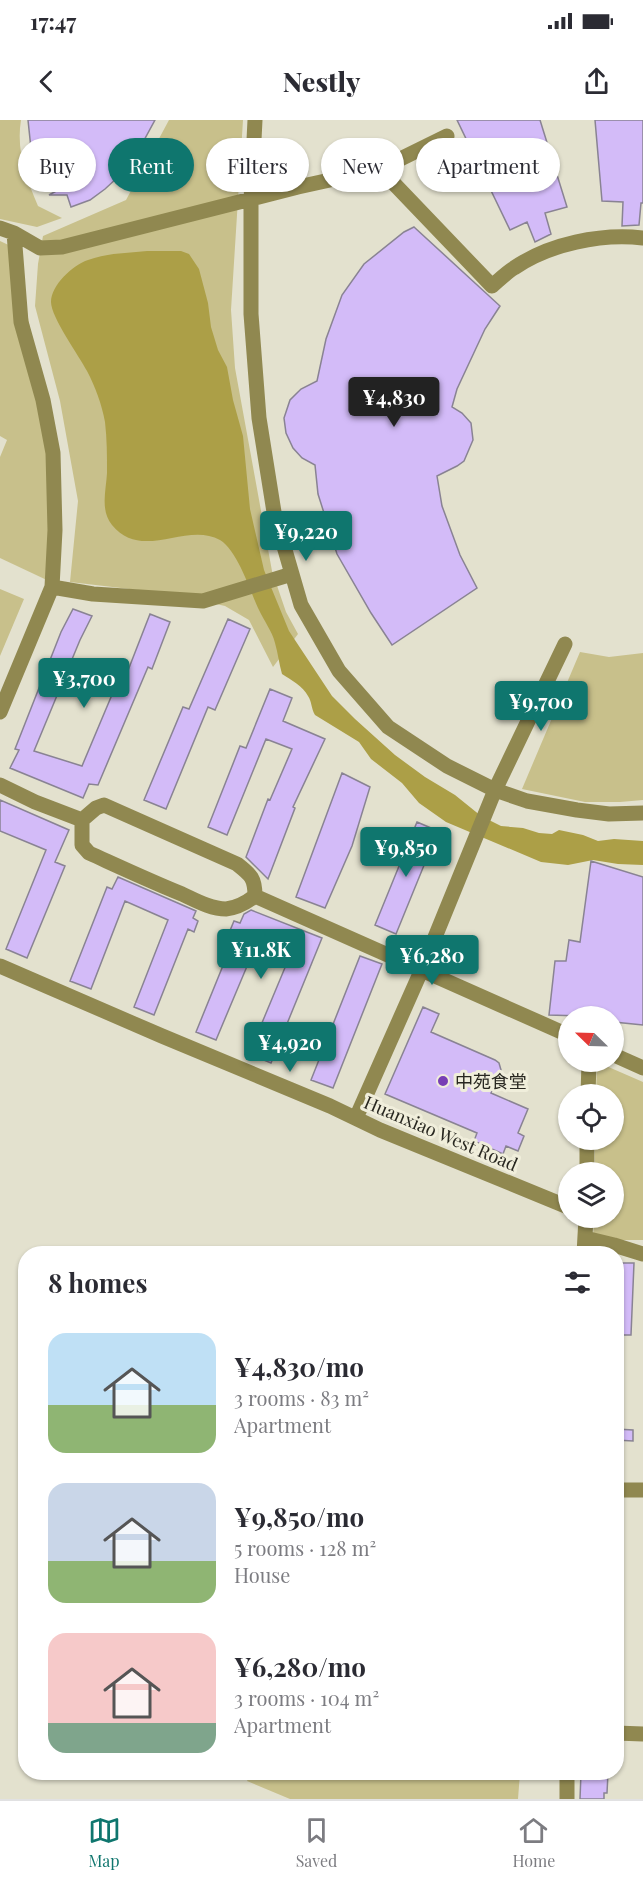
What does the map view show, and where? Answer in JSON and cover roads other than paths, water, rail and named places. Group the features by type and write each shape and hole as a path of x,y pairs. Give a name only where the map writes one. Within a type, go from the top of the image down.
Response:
{"street":[{"path":"255,120 251,200 251,314 258,418 274,512 302,605 339,671 388,727 447,766 495,790 527,801 609,814 643,813"},
{"path":"404,157 447,136"},
{"path":"7,231 40,248 62,247 321,182"},
{"path":"402,192 492,286 513,268 529,259 566,245 630,236 643,238"},
{"path":"0,712 52,587 55,530 53,453 43,400 21,322 7,231"},
{"path":"52,587 93,594 203,600 292,574"},
{"path":"356,1118 422,969 495,790 565,644"},
{"path":"0,785 35,802 82,820"},
{"path":"104,806 113,809 237,864 251,874 255,896 245,904 223,909 159,885 89,853 82,845 82,820 96,808 104,806"},
{"path":"255,896 558,1030"},
{"name":"Huanxiao West Road","path":"0,966 558,1203"},
{"path":"624,1060 643,1068"},
{"path":"584,1246 586,1228"},
{"path":"585,1238 617,1246"},
{"path":"624,1248 643,1254"},
{"path":"624,1490 643,1490"},
{"path":"624,1733 643,1734"},
{"path":"567,1780 567,1799"}],"place":[{"name":"中苑食堂","path":"443,1081"}]}
